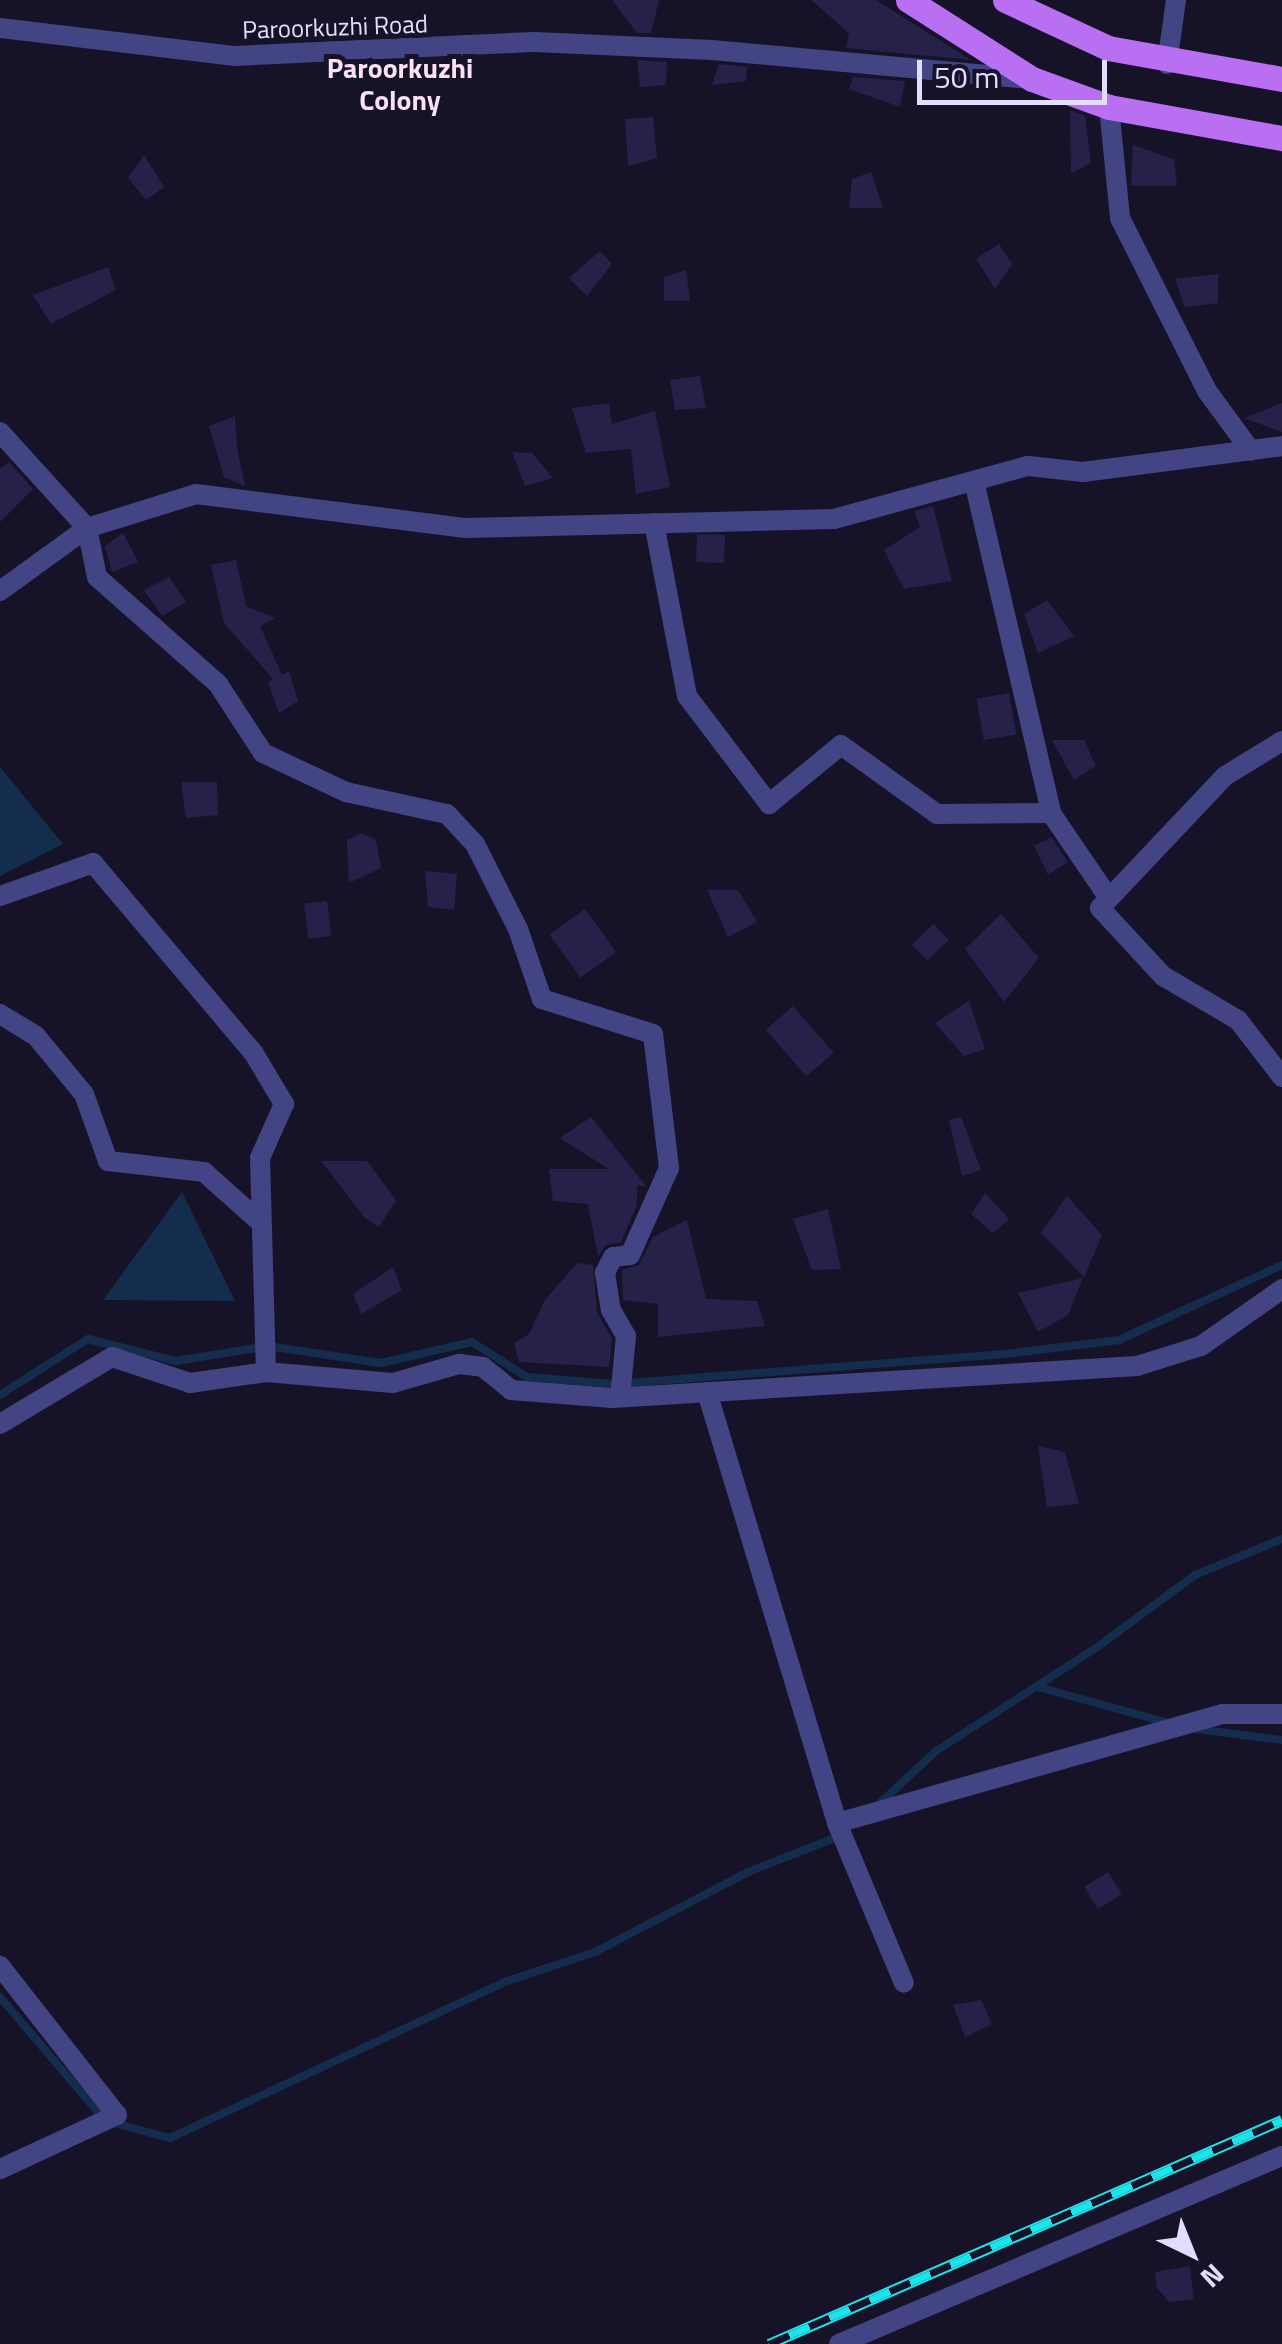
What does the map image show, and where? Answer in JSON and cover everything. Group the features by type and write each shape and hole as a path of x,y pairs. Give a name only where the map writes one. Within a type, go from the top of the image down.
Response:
{"main road":[{"path":"908,0 1032,79 1109,107 1282,138"},
{"path":"1005,0 1059,30 1167,64 1282,80"}],"street":[{"path":"1167,64 1176,0"},
{"name":"Paroorkuzhi Road","path":"0,28 235,56 536,42 712,50 1032,79"},
{"path":"1109,107 1120,218 1207,390 1250,451"},
{"path":"0,432 87,528 97,577 218,684 263,753 346,792 447,814 475,844 518,929 542,1000 653,1034 669,1168 630,1255 614,1258 605,1273 611,1310 626,1336 620,1398"},
{"path":"0,591 87,528 196,494 466,528 834,518 1028,466 1084,472 1282,446"},
{"path":"974,481 1051,813 1108,897"},
{"path":"654,523 687,696 769,804 841,746 936,814 1051,813"},
{"path":"1282,740 1225,776 1100,908 1164,976 1238,1020 1282,1077"},
{"path":"0,896 93,864 253,1052 284,1104 260,1158 266,1372"},
{"path":"0,1014 36,1036 84,1094 108,1161 204,1172 259,1221"},
{"path":"0,1424 112,1357 190,1383 266,1372 393,1384 458,1364 484,1366 511,1390 620,1398 1137,1366 1201,1346 1282,1289"},
{"path":"707,1392 837,1822 904,1982"},
{"path":"837,1822 1223,1714 1282,1714"},
{"path":"0,1966 117,2114 0,2168"},
{"path":"839,2344 1282,2156"},
{"path":"890,2344 910,2316"}],"water":[{"path":"0,767 63,844 0,876"},
{"path":"182,1192 235,1301 103,1300"}],"building":[{"path":"612,0 659,0 651,33 637,33"},
{"path":"811,0 876,0 971,60 846,48 849,33"},
{"path":"637,60 667,62 666,85 640,87"},
{"path":"719,64 747,67 746,81 712,85"},
{"path":"853,77 905,81 900,107 849,89"},
{"path":"1070,110 1085,116 1091,163 1071,173"},
{"path":"653,117 657,158 628,166 625,119"},
{"path":"1133,145 1174,159 1177,186 1131,186"},
{"path":"144,155 164,187 146,200 128,178"},
{"path":"871,172 883,208 849,208 852,179"},
{"path":"999,244 1012,264 995,289 976,259"},
{"path":"600,251 612,264 587,296 569,278"},
{"path":"108,267 116,290 51,324 33,295"},
{"path":"686,270 690,301 664,301 664,277"},
{"path":"1218,274 1218,303 1185,307 1175,279"},
{"path":"700,376 706,408 675,410 670,380"},
{"path":"609,403 612,424 655,411 670,487 636,494 631,449 586,453 572,408"},
{"path":"1282,403 1282,432 1244,418"},
{"path":"235,416 245,486 224,477 209,426"},
{"path":"512,452 532,453 553,478 525,486"},
{"path":"9,462 33,489 0,522 0,469"},
{"path":"933,506 952,581 904,589 884,550 920,527 914,511"},
{"path":"123,533 138,562 112,572 105,546"},
{"path":"697,534 725,535 724,563 696,562"},
{"path":"236,560 246,606 275,618 260,626 282,675 289,671 298,701 279,713 268,682 273,679 224,623 211,565"},
{"path":"169,577 186,602 162,616 144,590"},
{"path":"1047,600 1074,636 1038,653 1024,614"},
{"path":"1009,693 1016,734 984,740 977,699"},
{"path":"1052,740 1084,740 1096,766 1074,780"},
{"path":"181,782 217,782 218,815 186,818"},
{"path":"361,833 376,840 381,868 349,883 347,840"},
{"path":"1051,837 1068,862 1048,875 1034,846"},
{"path":"425,871 457,874 454,910 428,907"},
{"path":"707,890 738,890 757,922 728,937"},
{"path":"327,901 331,936 308,939 304,904"},
{"path":"585,909 616,952 581,978 549,935"},
{"path":"1001,914 1039,958 1004,1002 965,949"},
{"path":"934,924 949,940 927,961 912,944"},
{"path":"969,1001 985,1049 964,1056 935,1023"},
{"path":"793,1006 834,1053 807,1076 766,1030"},
{"path":"591,1117 646,1186 637,1186 637,1205 621,1242 606,1245 598,1256 588,1204 553,1201 549,1169 609,1169 560,1138"},
{"path":"961,1117 981,1170 962,1176 949,1120"},
{"path":"321,1161 367,1161 396,1200 379,1227 365,1218"},
{"path":"985,1193 1009,1219 993,1233 971,1214"},
{"path":"1067,1196 1102,1235 1084,1277 1041,1233"},
{"path":"828,1209 841,1269 812,1270 793,1219"},
{"path":"687,1220 706,1299 757,1301 765,1326 658,1337 658,1304 623,1300 622,1270 639,1265 653,1237"},
{"path":"577,1263 593,1265 597,1312 612,1339 609,1367 519,1362 514,1343 529,1334 545,1300"},
{"path":"393,1267 402,1290 361,1314 353,1294"},
{"path":"1083,1278 1068,1315 1038,1332 1018,1293"},
{"path":"1038,1446 1065,1452 1079,1504 1047,1507"},
{"path":"1108,1872 1122,1894 1098,1909 1084,1887"},
{"path":"981,2000 992,2024 965,2037 953,2005"},
{"path":"1190,2266 1194,2299 1169,2302 1157,2288 1155,2272"}],"waterway":[{"path":"0,1395 88,1339 176,1361 268,1346 381,1363 472,1342 527,1377 615,1384 1005,1354 1119,1340 1282,1265"},
{"path":"879,1804 936,1751 1096,1648 1195,1575 1282,1539"},
{"path":"1038,1687 1169,1723"},
{"path":"1197,1729 1282,1740"},
{"path":"114,2123 170,2138 504,1982 595,1952 748,1872 842,1835"},
{"path":"0,1997 102,2117"}],"railway":[{"path":"769,2344 1282,2120"}],"district":[{"name":"Paroorkuzhi Colony","path":"400,84"}]}
